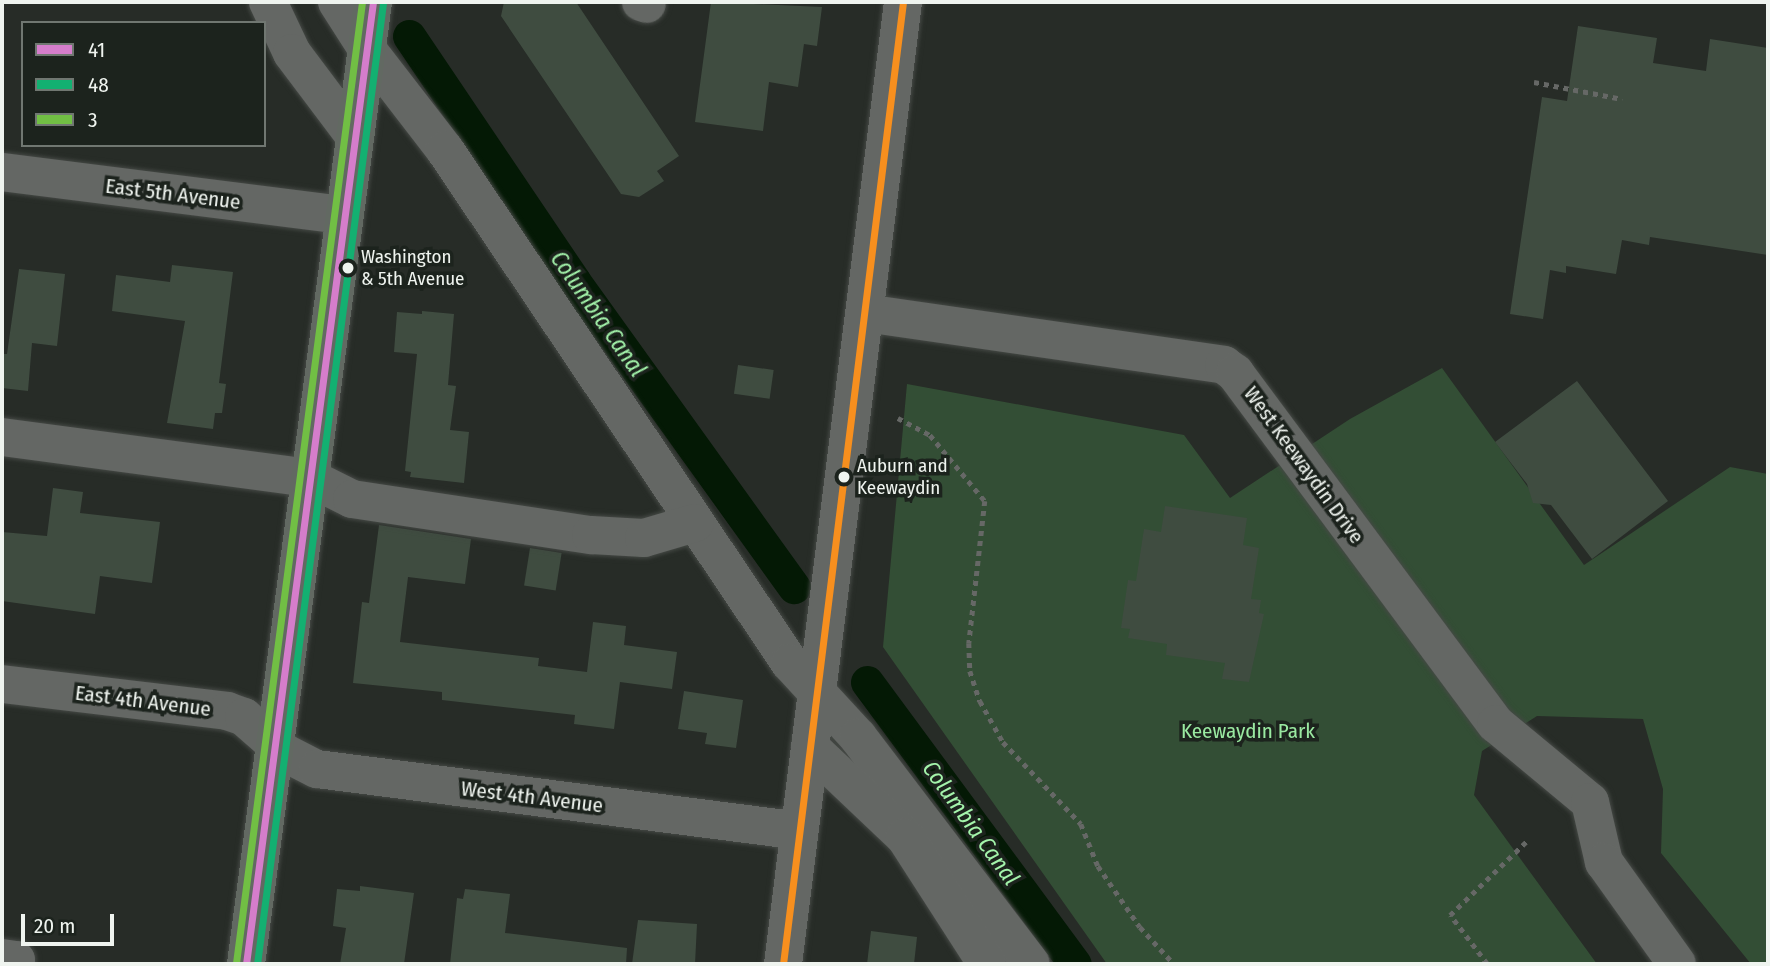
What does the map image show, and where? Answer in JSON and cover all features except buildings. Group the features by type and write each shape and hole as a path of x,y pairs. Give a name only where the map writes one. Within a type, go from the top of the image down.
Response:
{"main road":[{"path":"246,964 373,2"}],"street":[{"path":"268,2 292,53 355,137"},
{"path":"337,2 367,49 445,150 790,663 874,758 1031,964"},
{"path":"783,964 903,2"},
{"name":"East 5th Avenue","path":"2,172 344,215"},
{"name":"West Keewaydin Drive","path":"865,313 1224,365 1235,373 1496,724 1590,802 1604,862 1676,964"},
{"path":"2,437 310,478 352,499 591,535 644,538 695,523"},
{"name":"East 4th Avenue","path":"2,684 227,711 244,717 275,741"},
{"name":"West 4th Avenue","path":"275,741 299,762 317,769 799,831"},
{"path":"810,747 905,837 987,964"},
{"path":"2,958 16,960 15,964"}],"path":[{"path":"1535,82 1622,99"},
{"path":"898,418 930,435 985,501 969,643 970,671 980,701 1003,742 1081,824 1098,866 1140,927 1174,964"},
{"path":"1487,964 1450,915 1527,841"}],"green space":[{"name":"Keewaydin Park","path":"1442,368 1584,565 1730,467 1768,474 1768,964 1751,964 1661,853 1663,789 1643,719 1537,716 1482,751 1474,795 1597,964 1107,964 883,647 907,384 1184,435 1230,498 1350,419"}],"waterway":[{"name":"Columbia Canal","path":"409,36 574,281 794,587"},
{"name":"Columbia Canal","path":"867,682 1075,964"}],"transit line":[{"name":"3","path":"236,963 362,2"},
{"name":"41","path":"246,964 373,2"},
{"path":"783,964 903,2"},
{"name":"48","path":"257,964 383,3"}],"place":[{"name":"Washington & 5th Avenue","path":"348,268"},
{"name":"Auburn and Keewaydin","path":"844,477"}]}
